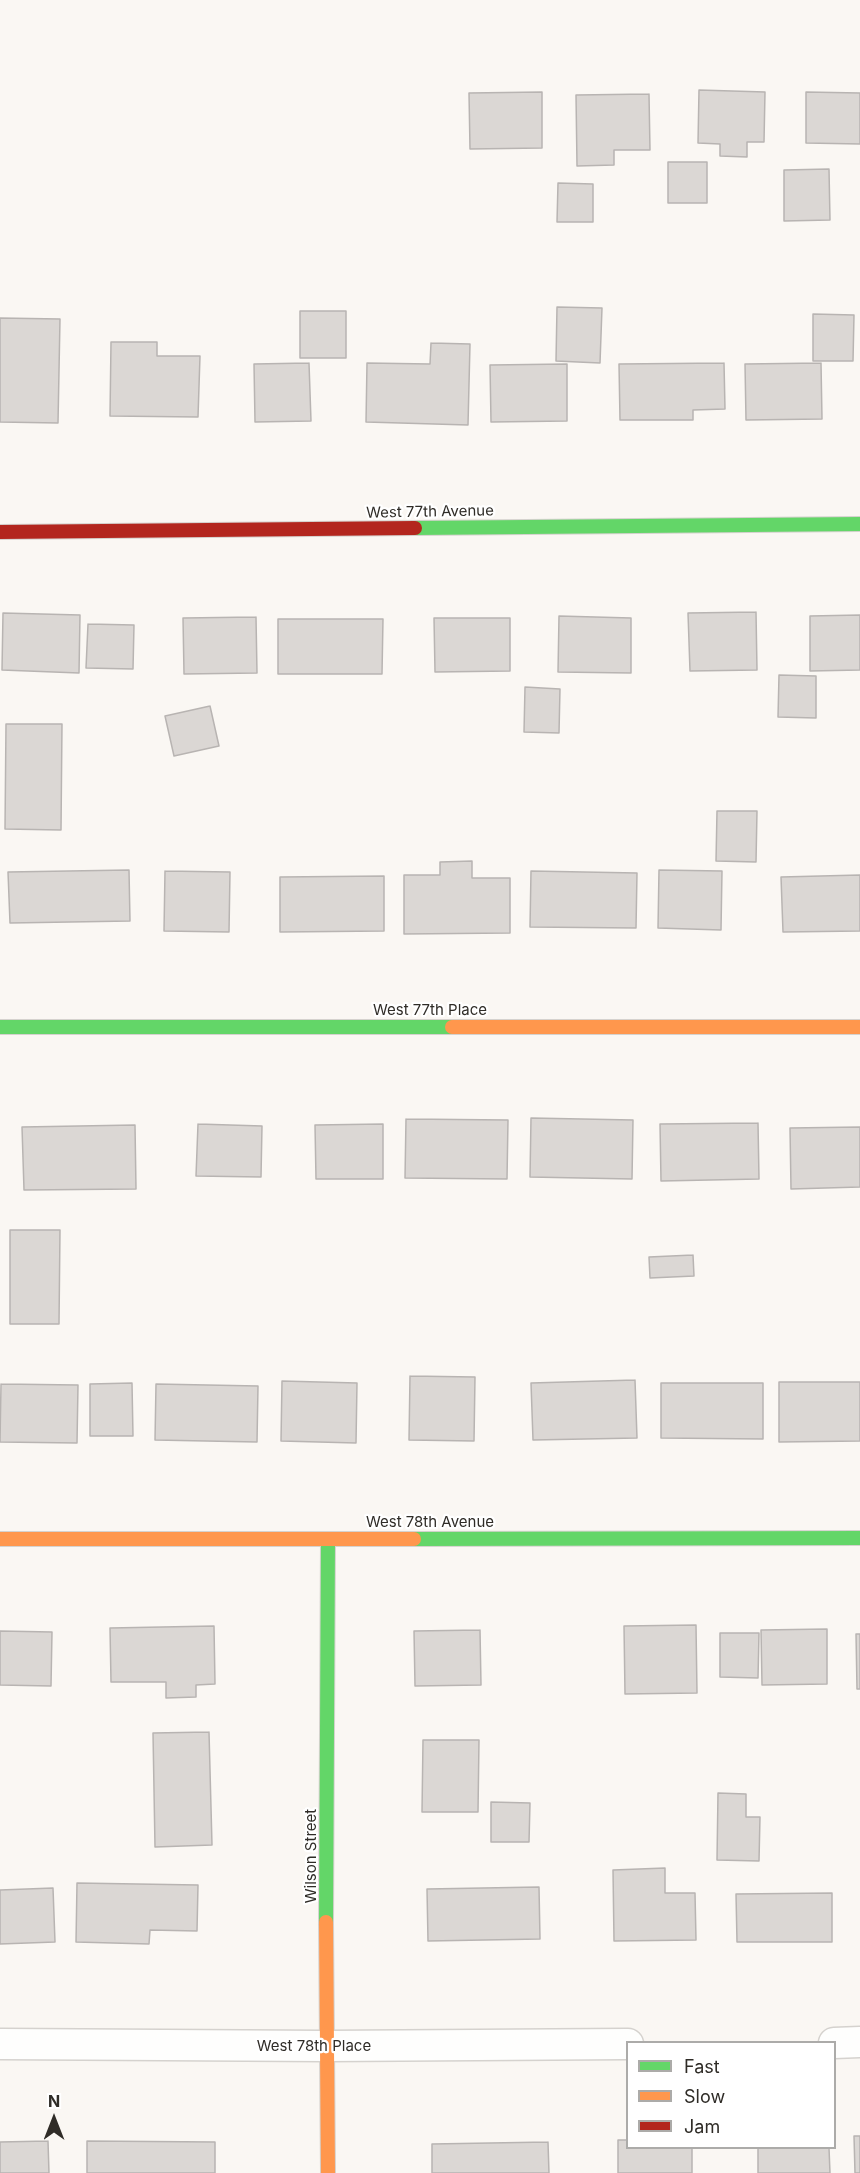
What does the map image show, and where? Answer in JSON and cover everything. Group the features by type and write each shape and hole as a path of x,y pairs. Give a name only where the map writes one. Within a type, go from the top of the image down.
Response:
{"street":[{"name":"West 77th Avenue","path":"0,532 860,524"},
{"name":"West 77th Place","path":"0,1027 860,1027"},
{"name":"West 78th Avenue","path":"0,1539 860,1538"},
{"name":"Wilson Street","path":"328,1539 326,2046 328,2173"},
{"path":"836,2043 860,2042"},
{"name":"West 78th Place","path":"0,2044 326,2046 626,2044"}],"building":[{"path":"699,90 765,92 764,142 747,142 747,157 720,156 720,144 698,143"},
{"path":"542,92 542,148 470,149 469,93"},
{"path":"806,92 860,93 860,144 806,143"},
{"path":"649,94 650,150 614,150 614,165 577,166 576,95"},
{"path":"668,162 707,162 707,203 668,203"},
{"path":"829,169 830,220 784,221 784,170"},
{"path":"558,183 593,184 593,222 557,222"},
{"path":"557,307 602,308 600,363 556,361"},
{"path":"300,311 346,311 346,358 300,358"},
{"path":"813,314 854,315 853,361 813,361"},
{"path":"0,318 60,319 58,423 0,422"},
{"path":"111,342 157,342 157,356 200,356 198,417 110,416"},
{"path":"431,343 470,344 468,425 366,422 367,363 430,364"},
{"path":"309,363 311,421 255,422 254,364"},
{"path":"724,363 725,409 693,410 693,420 620,420 619,364"},
{"path":"821,363 822,419 746,420 745,364"},
{"path":"567,364 567,421 491,422 490,365"},
{"path":"756,612 757,670 690,671 688,613"},
{"path":"3,613 80,615 79,673 2,670"},
{"path":"860,615 860,670 810,671 810,616"},
{"path":"559,616 631,618 631,673 558,672"},
{"path":"256,617 257,673 184,674 183,618"},
{"path":"434,618 510,618 510,671 435,672"},
{"path":"278,619 383,619 382,674 278,674"},
{"path":"88,624 134,625 133,669 86,668"},
{"path":"779,675 816,676 816,718 778,717"},
{"path":"525,687 560,689 559,733 524,732"},
{"path":"210,706 219,746 174,756 165,716"},
{"path":"6,724 62,724 61,830 5,829"},
{"path":"717,811 757,811 756,862 716,861"},
{"path":"472,861 472,878 510,878 510,933 404,934 404,875 440,875 440,862"},
{"path":"129,870 130,921 10,923 8,872"},
{"path":"659,870 722,871 721,930 658,928"},
{"path":"165,871 230,872 229,932 164,931"},
{"path":"531,871 637,873 636,928 530,927"},
{"path":"860,875 860,931 783,932 781,877"},
{"path":"384,876 384,931 280,932 280,877"},
{"path":"531,1118 633,1120 632,1179 530,1177"},
{"path":"406,1119 508,1120 507,1179 405,1178"},
{"path":"758,1123 759,1179 661,1181 660,1124"},
{"path":"198,1124 262,1126 261,1177 196,1176"},
{"path":"383,1124 383,1179 316,1179 315,1125"},
{"path":"135,1125 136,1189 24,1190 22,1127"},
{"path":"860,1127 860,1187 791,1189 790,1128"},
{"path":"10,1230 60,1230 59,1324 10,1324"},
{"path":"693,1255 694,1276 650,1278 649,1257"},
{"path":"410,1376 475,1377 474,1441 409,1440"},
{"path":"635,1380 637,1438 533,1440 531,1383"},
{"path":"282,1381 357,1383 356,1443 281,1441"},
{"path":"779,1382 860,1382 860,1441 779,1442"},
{"path":"132,1383 133,1436 90,1436 90,1384"},
{"path":"661,1383 763,1383 763,1439 661,1438"},
{"path":"1,1384 78,1385 77,1443 0,1442"},
{"path":"156,1384 258,1386 257,1442 155,1440"},
{"path":"696,1625 697,1693 625,1694 624,1626"},
{"path":"214,1626 215,1684 196,1685 196,1697 166,1698 166,1682 111,1682 110,1628"},
{"path":"827,1629 827,1684 762,1685 761,1630"},
{"path":"480,1630 481,1685 415,1686 414,1631"},
{"path":"0,1631 52,1632 51,1686 0,1685"},
{"path":"720,1633 759,1633 758,1678 720,1677"},
{"path":"856,1634 860,1634 860,1689 857,1689"},
{"path":"209,1732 212,1845 155,1847 153,1733"},
{"path":"423,1740 479,1740 478,1812 422,1812"},
{"path":"718,1793 746,1794 746,1817 760,1817 759,1861 717,1860"},
{"path":"491,1802 530,1803 529,1842 491,1842"},
{"path":"665,1868 665,1893 695,1893 696,1940 614,1941 613,1870"},
{"path":"77,1883 198,1885 197,1931 150,1930 149,1944 76,1942"},
{"path":"539,1887 540,1939 428,1941 427,1889"},
{"path":"53,1888 55,1942 0,1944 0,1890"},
{"path":"832,1893 832,1942 737,1942 736,1894"},
{"path":"854,2136 860,2136 860,2173 855,2173"},
{"path":"618,2140 626,2140 626,2149 692,2149 692,2173 618,2173"},
{"path":"48,2141 49,2173 0,2173 0,2142"},
{"path":"87,2141 215,2142 215,2173 87,2173"},
{"path":"548,2142 549,2173 432,2173 432,2144"},
{"path":"758,2149 829,2149 830,2173 758,2173"}],"traffic: fast":[{"path":"415,528 860,524"},
{"path":"0,1027 452,1027"},
{"path":"414,1539 860,1538"},
{"path":"326,1922 328,1539"}],"traffic: slow":[{"path":"452,1027 860,1027"},
{"path":"0,1539 414,1539"},
{"path":"326,1922 328,2173"}],"traffic: jam":[{"path":"0,532 415,528"}]}
